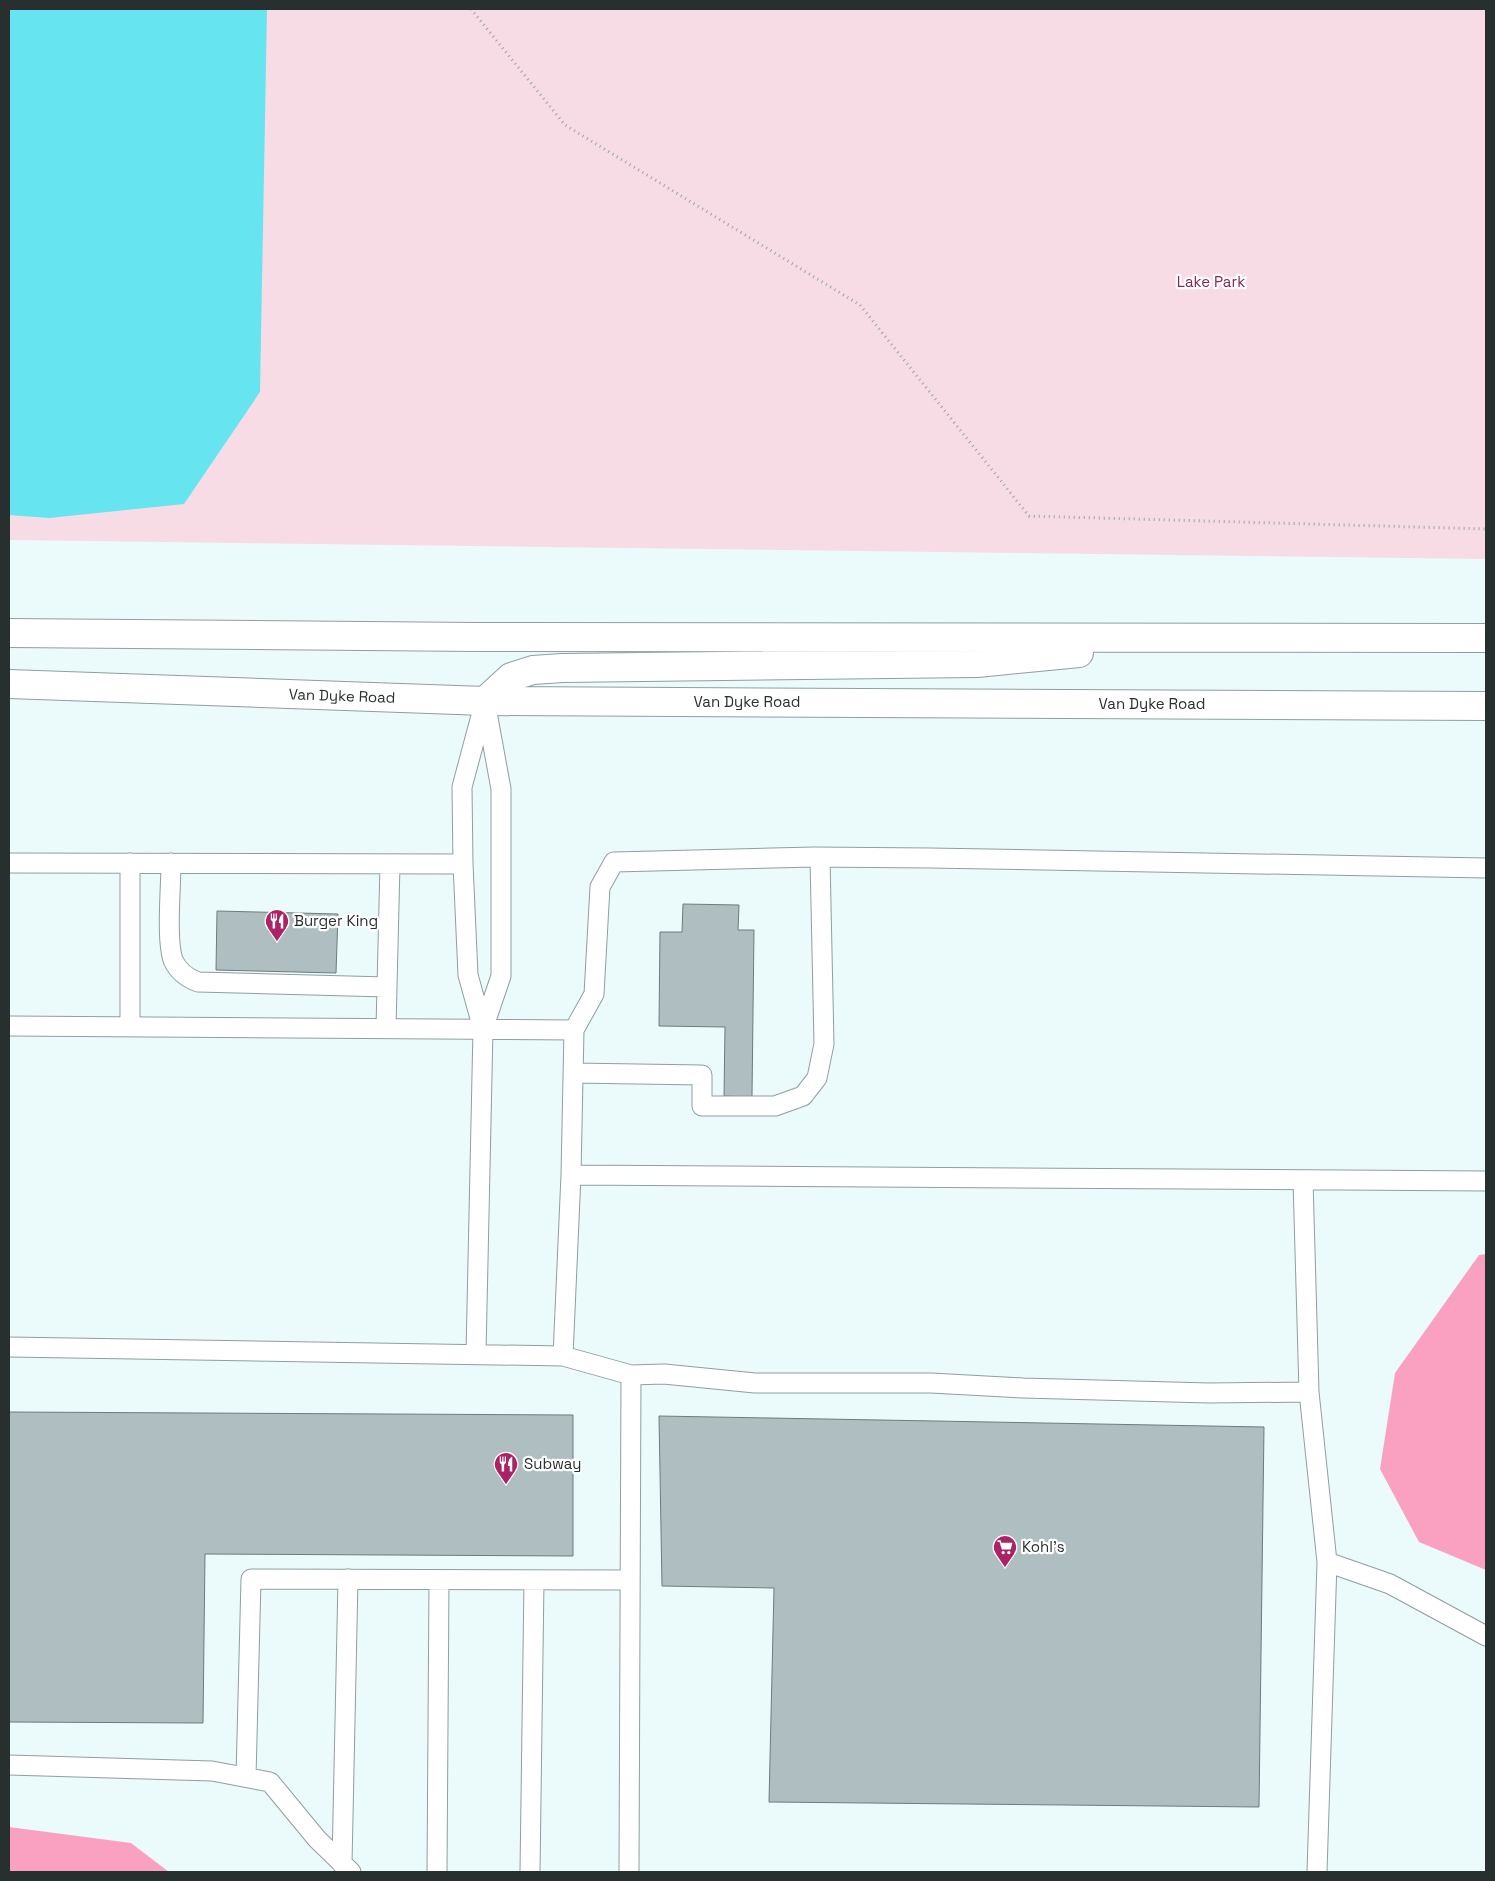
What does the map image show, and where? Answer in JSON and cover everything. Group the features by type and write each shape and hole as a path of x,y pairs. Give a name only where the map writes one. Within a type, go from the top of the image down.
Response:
{"main road":[{"path":"9,633 476,637 1486,638"},
{"path":"485,701 511,677 533,670 562,668 977,663 1238,637"},
{"name":"Van Dyke Road","path":"9,684 485,701 1486,706"}],"lane":[{"path":"476,1354 483,1029 468,975 462,787 485,701"},
{"path":"483,1029 501,976 501,789 485,701"},
{"path":"573,1073 702,1075 702,1106 775,1106 803,1096 817,1078 824,1044 820,858"},
{"path":"563,1356 571,1175 574,1030 594,994 600,887 614,862 939,858 1486,868"},
{"path":"9,863 463,864"},
{"path":"130,863 130,1027"},
{"path":"171,863 170,947 173,960 180,972 190,979 198,982 387,987"},
{"path":"386,1028 390,864"},
{"path":"9,1026 574,1030"},
{"path":"571,1175 1486,1180"},
{"path":"1303,1180 1309,1392 1328,1562 1317,1872"},
{"path":"9,1347 563,1356 631,1375 664,1374 755,1383 931,1383 1023,1388 1180,1392 1309,1392"},
{"path":"629,1872 631,1375"},
{"path":"1328,1562 1390,1584 1486,1636"},
{"path":"246,1777 250,1579 630,1580"},
{"path":"346,1868 348,1579"},
{"path":"437,1872 439,1580"},
{"path":"530,1872 534,1580"},
{"path":"9,1765 212,1771 270,1782 317,1839 346,1868"}],"path":[{"path":"471,9 565,125 860,305 1029,516 1486,529"}],"green space":[{"name":"Lake Park","path":"9,9 1486,9 1486,559 9,540"}],"shaded area":[{"path":"1486,1254 1486,1570 1419,1542 1380,1469 1395,1373 1479,1255"},
{"path":"9,1827 131,1843 169,1872 9,1872"}],"water":[{"path":"9,9 267,9 260,392 184,504 49,518 9,515"}],"building":[{"path":"683,904 739,905 738,930 754,930 752,1097 724,1096 725,1027 659,1026 660,932 682,932"},
{"name":"Burger King","path":"217,911 338,914 336,973 216,970"},
{"path":"9,1412 573,1415 573,1556 205,1554 203,1723 9,1722"},
{"path":"659,1416 1264,1427 1259,1807 769,1802 774,1588 662,1586"}],"place":[{"name":"Burger King","path":"277,942"},
{"name":"Subway","path":"506,1485"},
{"name":"Kohl's","path":"1005,1568"}]}
